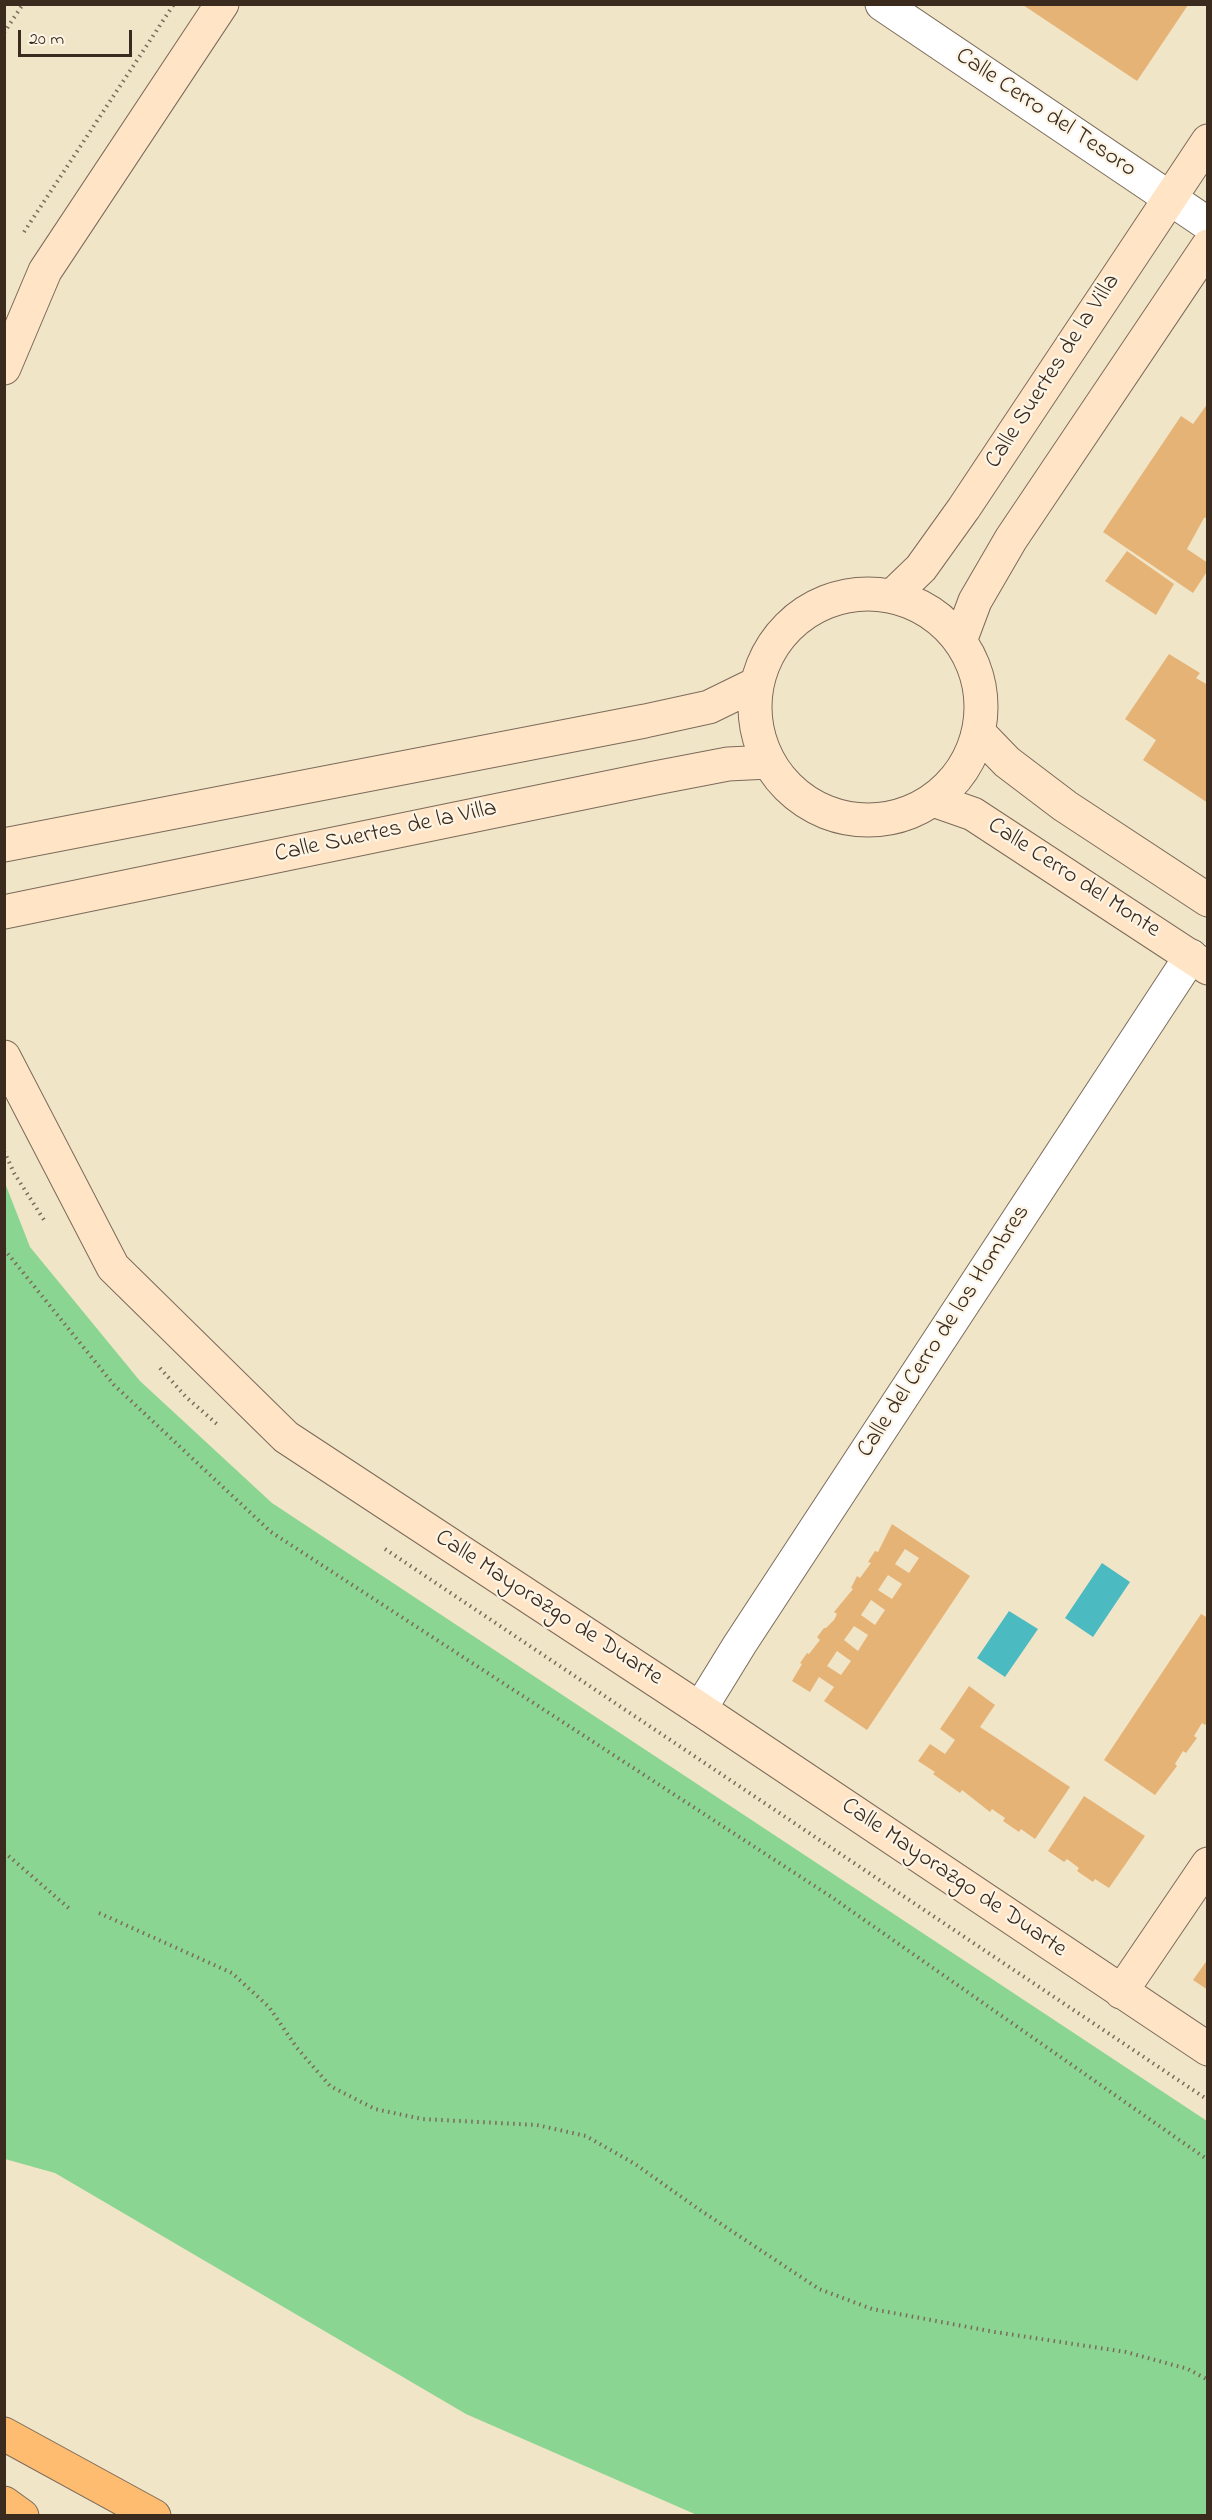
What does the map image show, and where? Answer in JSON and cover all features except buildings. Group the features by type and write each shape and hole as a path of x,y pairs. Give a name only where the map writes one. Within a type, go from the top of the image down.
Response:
{"highway":[{"path":"4,2434 154,2516"},
{"path":"4,2503 22,2516"}],"main road":[{"path":"4,368 45,271 222,4"},
{"name":"Calle Suertes de la Villa","path":"892,596 921,568 964,508 1208,141"},
{"path":"960,641 975,601 1011,539 1208,246"},
{"path":"866,593 892,596 918,605 941,621 960,641 972,662 979,685 982,709 979,733 969,759 959,774 933,800 910,812 884,819 856,820 830,814 806,802 785,785 769,762 756,729 754,711 756,684 764,659 795,619 816,605 840,596 866,593"},
{"path":"4,844 655,719 709,707 756,684"},
{"path":"979,733 1007,762 1065,806 1208,900"},
{"name":"Calle Suertes de la Villa","path":"4,912 655,778 728,764 769,762"},
{"name":"Calle Cerro del Monte","path":"933,800 973,814 1199,962"},
{"name":"Calle Mayorazgo de Duarte","path":"4,1057 113,1267 286,1437 700,1709 1208,2049"},
{"path":"1121,1992 1208,1863"}],"street":[{"name":"Calle Cerro del Tesoro","path":"882,4 1208,224"},
{"name":"Calle del Cerro de los Hombres","path":"700,1709 747,1634 1199,962"}],"path":[{"path":"4,33 23,4"},
{"path":"20,240 30,221 174,4"},
{"path":"4,1249 114,1385 271,1532 830,1896 1208,2160"},
{"path":"4,1852 72,1911"},
{"path":"99,1913 232,1973 269,2007 297,2048 330,2086 375,2109 422,2119 537,2125 586,2136 635,2164 715,2221 819,2289 872,2309 995,2332 1125,2352 1188,2369 1208,2380"}],"green space":[{"path":"5,1183 30,1247 140,1381 272,1503 1207,2121 1207,2515 697,2515 466,2414 55,2173 5,2159"}],"water":[{"path":"1102,1563 1130,1582 1093,1637 1065,1618"},
{"path":"1009,1611 1038,1629 1005,1677 977,1658"}]}
